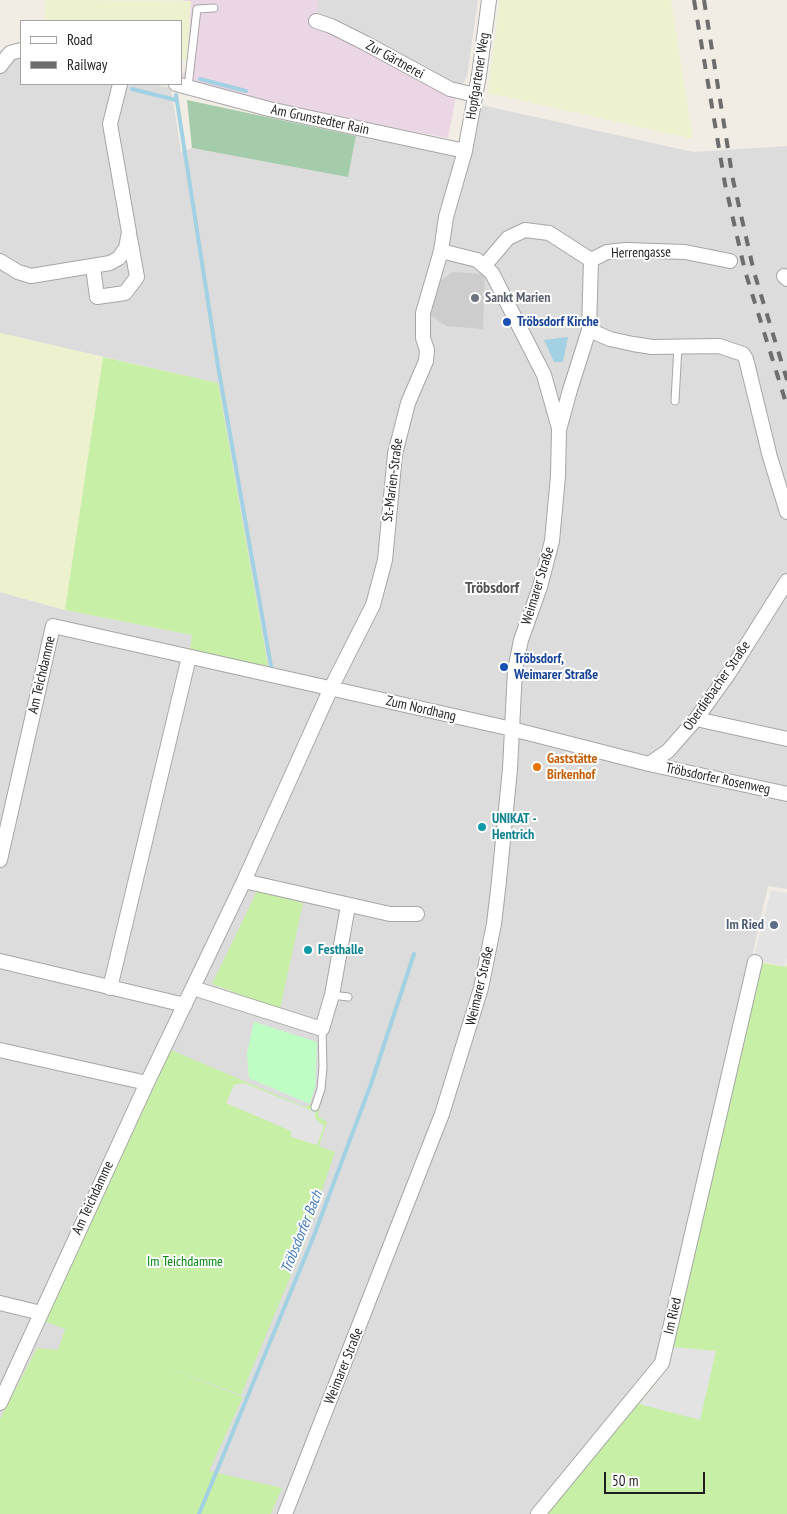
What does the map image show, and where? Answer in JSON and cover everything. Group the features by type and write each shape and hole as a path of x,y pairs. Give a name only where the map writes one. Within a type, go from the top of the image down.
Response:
{"street":[{"name":"Hopfgartener Weg","path":"465,151 490,0"},
{"name":"Zur Gärtnerei","path":"316,21 365,42 450,89 475,95"},
{"path":"0,66 10,53 20,50"},
{"path":"94,267 97,297 125,293 136,277 110,124 120,85"},
{"name":"Am Grunstedter Rain","path":"182,85 269,109 465,151"},
{"name":"St.-Marien-Straße","path":"331,688 368,620 382,574 395,454 408,403 426,361 427,350 423,338 423,313 441,251 446,217 465,151"},
{"name":"Herrengasse","path":"486,265 508,238 525,230 549,233 591,260 607,252 626,250 685,252 730,261"},
{"path":"0,261 18,272 31,276 94,267 110,263 119,258 126,248 129,232"},
{"path":"441,251 477,260 486,265"},
{"name":"Weimarer Straße","path":"285,1514 442,1114 464,1048 481,988 494,924 517,660 521,640 540,587 552,541 560,430 570,390 589,330 591,260"},
{"name":"Weimarer Straße","path":"486,265 492,273 544,375 560,430"},
{"path":"589,330 610,339 652,347 719,346 743,354 746,359 770,457 783,478 787,512"},
{"name":"Oberdiebacher Straße","path":"649,764 668,750 696,719 729,673 787,581"},
{"name":"Am Teichdamme","path":"0,860 53,626 331,688 244,881 147,1083 40,1313 11,1383 0,1403"},
{"path":"110,988 189,657"},
{"name":"Zum Nordhang","path":"331,688 512,729"},
{"path":"696,719 787,739"},
{"path":"512,729 649,764"},
{"name":"Tröbsdorfer Rosenweg","path":"649,764 787,794"},
{"path":"244,881 348,906 390,914 416,914"},
{"path":"193,988 322,1029 332,994 348,906"},
{"path":"0,962 185,1005"},
{"name":"Im Ried","path":"538,1514 662,1363 754,962"},
{"path":"0,1050 147,1083"},
{"path":"0,1303 40,1313"}],"lane":[{"path":"182,85 197,9 214,8"},
{"path":"675,401 678,346"},
{"path":"332,994 348,996"},
{"path":"315,1107 323,1067 322,1029"}],"shaded area":[{"path":"180,0 318,0 315,25 356,44 456,97 448,138 275,105 182,77 187,67 191,2"},
{"path":"318,0 478,0 467,77 462,85 439,77 316,14"},
{"path":"0,50 20,54 20,85 158,85 171,88 181,152 192,148 348,176 356,136 468,158 481,105 693,152 787,146 787,889 768,886 660,1362 534,1514 0,1514 0,592 65,610 192,635 190,650 268,666 218,383 0,333"},
{"path":"452,272 485,274 483,329 446,326 430,315 439,282"},
{"name":"Im Ried","path":"771,890 787,893 787,958 784,966 753,960"},
{"path":"244,1083 315,1112 315,1118 324,1126 317,1145 291,1137 291,1131 226,1103 234,1085"},
{"path":"673,1347 716,1351 700,1420 639,1404 668,1368"}],"green space":[{"path":"46,0 191,1 187,61 182,60 182,20 44,20"},
{"path":"500,0 671,0 693,139 488,93"},
{"path":"187,100 356,136 348,177 192,148"},
{"path":"0,333 103,357 65,610 0,592"},
{"path":"103,357 218,383 268,666 190,650 192,635 65,610"},
{"path":"257,891 303,903 280,1009 212,984"},
{"path":"757,962 786,967 787,964 787,1514 542,1514 665,1365"},
{"path":"254,1022 317,1042 315,1087 310,1104 249,1078 247,1053"},
{"name":"Im Teichdamme","path":"171,1050 305,1107 311,1105 319,1108 318,1116 327,1122 319,1146 335,1152 304,1244 241,1395 163,1366 243,1397 209,1471 282,1488 271,1514 0,1514 0,1419 37,1348 58,1350 65,1329 44,1321"}],"water":[{"path":"568,337 563,362 554,362 544,340"}],"waterway":[{"path":"200,79 246,91"},
{"path":"132,89 176,100"},
{"path":"176,95 218,366 271,666"},
{"name":"Tröbsdorfer Bach","path":"199,1514 313,1238 371,1084 414,954"}],"railway":[{"path":"694,0 725,184 745,271 787,406"},
{"path":"704,0 733,180 754,272 787,380"}],"place":[{"name":"Sankt Marien","path":"475,298"},
{"name":"Tröbsdorf Kirche","path":"507,322"},
{"name":"Tröbsdorf, Weimarer Straße","path":"504,667"},
{"name":"Gaststätte Birkenhof","path":"537,767"},
{"name":"UNIKAT - Hentrich","path":"482,827"},
{"name":"Im Ried","path":"774,925"},
{"name":"Festhalle","path":"308,950"}],"district":[{"name":"Tröbsdorf","path":"492,588"}]}
